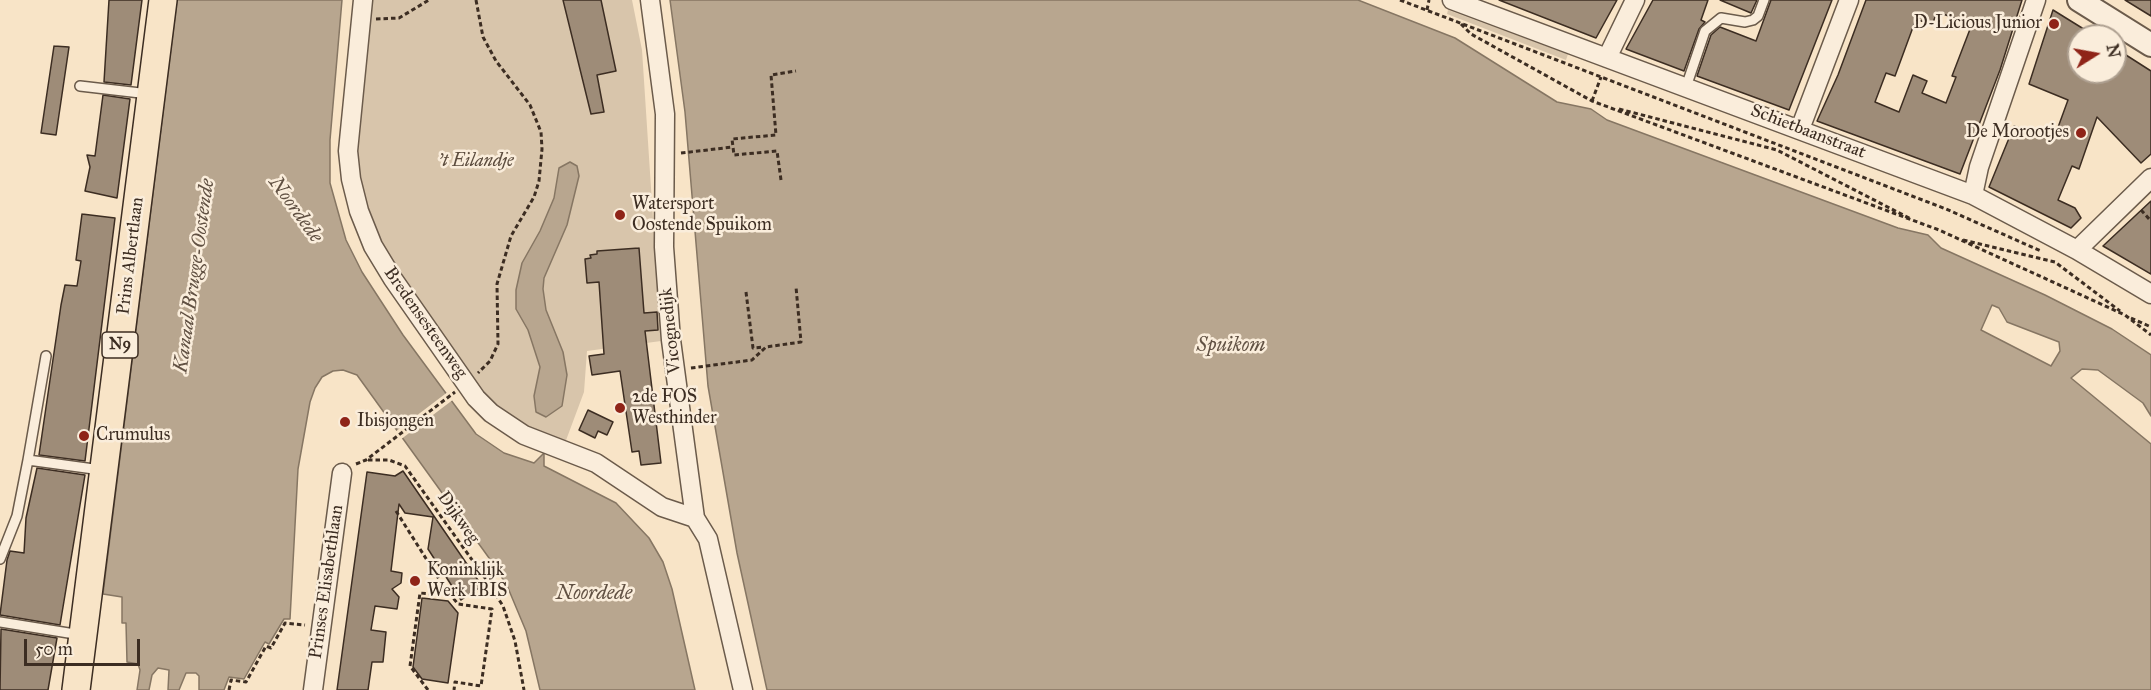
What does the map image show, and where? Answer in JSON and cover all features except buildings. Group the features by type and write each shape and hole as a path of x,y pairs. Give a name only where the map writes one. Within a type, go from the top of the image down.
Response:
{"main road":[{"name":"Prins Albertlaan","path":"76,690 163,0"}],"street":[{"name":"Vicognedijk","path":"650,0 665,114 664,248 675,370 695,518 708,539 743,690"},
{"name":"Schietbaanstraat","path":"1452,0 1973,195 2070,255 2151,294"},
{"path":"1607,58 1635,0"},
{"path":"1800,129 1849,0"},
{"path":"1973,195 1978,167 2036,0"},
{"path":"2079,0 2151,45"},
{"name":"Bredensesteenweg","path":"362,9 348,151 351,179 359,211 373,246 393,279 465,385 491,413 524,435 596,463 662,507 695,518"},
{"path":"2070,255 2151,178"},
{"name":"Prinses Elisabethlaan","path":"313,690 342,473"}],"lane":[{"path":"1686,87 1705,31 1721,18 1745,22 1753,20 1758,16 1764,0"},
{"path":"80,86 151,95"},
{"path":"0,559 17,516 46,356"},
{"path":"28,460 104,470"},
{"path":"0,622 83,635"}],"path":[{"path":"362,9 399,18 429,0"},
{"path":"465,385 495,352 498,330 497,284 512,236 534,197 542,157 541,132 536,117 522,92 489,51 479,24 476,0"},
{"path":"1400,0 1946,209 2055,260 2151,335"},
{"path":"1427,10 1429,0"},
{"path":"1459,23 1471,34 1592,101 1921,224 2151,327"},
{"path":"781,180 777,151 734,155 732,139 776,135 771,75 796,71"},
{"path":"1592,101 1601,77"},
{"path":"1608,107 1777,150 1921,224"},
{"path":"1777,150 1779,145"},
{"path":"664,155 733,147"},
{"path":"1955,238 2055,260 2070,255"},
{"path":"746,292 753,348 766,347 801,342 796,286"},
{"path":"675,370 752,360 766,347"},
{"name":"Dijkweg","path":"465,385 366,460 389,460 405,466 485,578 503,606 515,640 524,690"},
{"path":"396,511 444,587 458,604 492,609 481,686 455,682 454,690"},
{"path":"428,690 410,666 420,593 431,594 444,587"},
{"path":"229,690 231,680 246,682 266,646 271,648 285,623 321,627"}],"green space":[{"name":"'t Eilandje","path":"369,0 632,0 642,50 661,341 587,351 584,392 565,443 519,427 484,401 412,298 369,223 355,170"},
{"path":"1448,10 1568,54 1566,60 1447,14"}],"water":[{"path":"177,0 342,0 330,140 330,183 346,240 362,272 403,335 476,434 504,453 534,463 544,453 544,466 616,503 649,538 663,562 672,589 695,690 540,690 526,631 508,588 497,569 357,375 343,370 333,371 322,377 310,402 298,469 290,619 284,619 269,644 265,642 244,679 229,677 224,690 199,690 199,676 196,673 186,673 179,690 168,690 169,670 158,668 152,675 149,690 137,690 140,670 138,664 127,662 126,623 122,623 122,597 103,594"},
{"name":"Spuikom","path":"670,0 1358,0 1455,38 1557,102 1591,109 1607,120 1898,228 1928,235 1941,248 2045,295 2112,329 2151,355 2151,416 2143,403 2098,370 2082,369 2071,378 2151,444 2151,690 767,690 737,553 708,386 685,112","holes":["1992,305 1999,308 2007,322 2059,342 2060,351 2051,366 1981,330"]},
{"path":"570,162 577,166 579,176 567,225 544,278 543,289 546,310 563,352 567,375 562,406 546,417 536,412 534,396 540,367 528,330 516,309 516,290 522,263 540,231 554,198 559,168"}],"pier":[{"path":"449,391 454,399 400,440 395,432"}],"place":[{"name":"D-Licious Junior","path":"2054,24"},
{"name":"De Morootjes","path":"2081,133"},
{"name":"Watersport Oostende Spuikom","path":"620,215"},
{"name":"2de FOS Westhinder","path":"620,408"},
{"name":"Ibisjongen","path":"345,422"},
{"name":"Crumulus","path":"84,436"},
{"name":"Koninklijk Werk IBIS","path":"415,581"}],"water label":[{"name":"Noordede","path":"295,210"},
{"name":"Kanaal Brugge-Oostende","path":"195,276"},
{"name":"Noordede","path":"594,594"}]}
